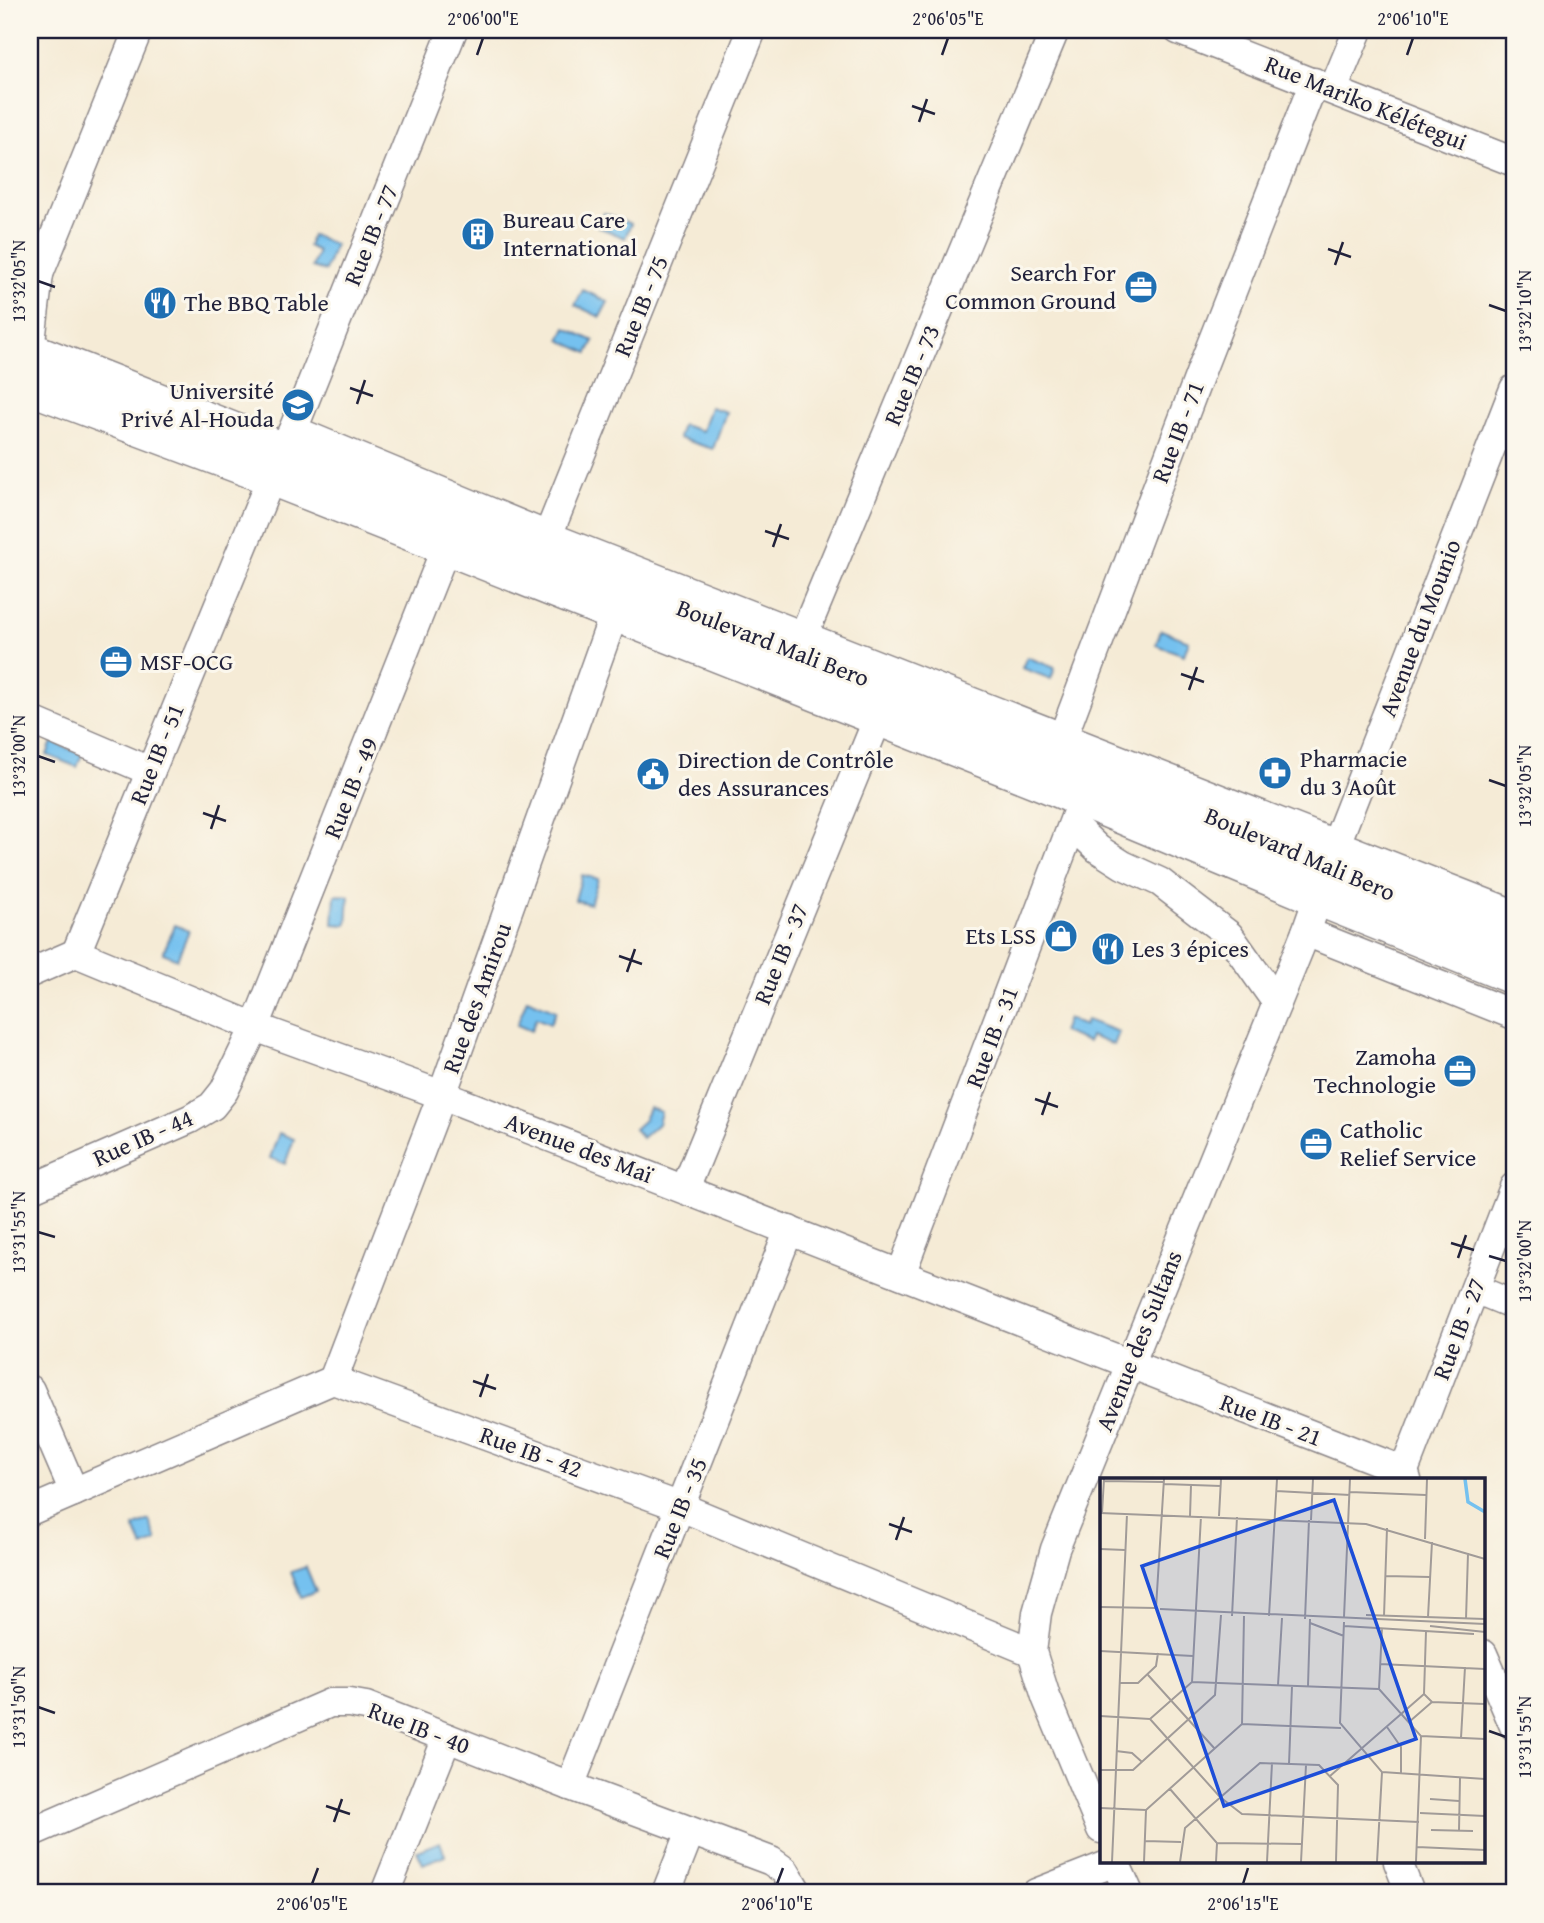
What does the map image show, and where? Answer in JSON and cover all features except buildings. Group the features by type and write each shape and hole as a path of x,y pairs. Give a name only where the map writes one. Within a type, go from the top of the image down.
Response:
{"main road":[{"name":"Boulevard Mali Bero","path":"30,349 539,556 1054,759 1200,812 1327,870 1514,942"},
{"path":"30,349 34,359 30,376"},
{"name":"Boulevard Mali Bero","path":"30,387 283,452 446,547 539,556 614,614 795,657 878,718 1054,759"},
{"name":"Boulevard Mali Bero","path":"1054,759 1077,812 1327,870 1514,977"}],"street":[{"path":"30,349 35,281 138,30"},
{"name":"Rue IB - 77","path":"283,452 453,30"},
{"name":"Rue IB - 75","path":"539,556 752,30"},
{"name":"Rue IB - 73","path":"795,657 1055,30"},
{"name":"Rue Mariko Kélétegui","path":"1178,30 1514,162"},
{"name":"Rue IB - 71","path":"1054,759 1204,363 1324,86 1358,30"},
{"name":"Avenue du Mounio","path":"1327,870 1514,389"},
{"name":"Rue IB - 51","path":"76,953 283,452"},
{"name":"Rue IB - 49","path":"255,1027 446,547"},
{"name":"Rue des Amirou","path":"333,1380 442,1095 614,614"},
{"name":"Rue IB - 37","path":"685,1189 878,718"},
{"path":"30,720 150,771"},
{"path":"1077,812 1098,849 1123,865 1160,882 1229,935 1277,1003"},
{"name":"Rue IB - 31","path":"901,1274 1077,812"},
{"name":"Boulevard Mali Bero","path":"1327,870 1514,914"},
{"name":"Avenue des Sultans","path":"1100,1827 1046,1697 1032,1652 1037,1613 1055,1549 1306,932 1327,870"},
{"path":"1306,932 1514,1015"},
{"path":"30,973 76,953"},
{"name":"Avenue des Maï","path":"76,953 255,1027 442,1095 1129,1364"},
{"name":"Rue IB - 44","path":"30,1189 190,1119 212,1106 224,1091 255,1027"},
{"name":"Rue IB - 27","path":"1406,1476 1514,1187"},
{"name":"Rue IB - 35","path":"570,1786 789,1230"},
{"path":"1475,1289 1514,1305"},
{"name":"Rue IB - 21","path":"1129,1364 1406,1476"},
{"path":"30,1511 333,1380"},
{"name":"Rue IB - 42","path":"333,1380 681,1507 1032,1652"},
{"path":"30,1390 74,1492"},
{"path":"1484,1657 1504,1708"},
{"name":"Rue IB - 40","path":"30,1833 330,1703 349,1703 366,1706 771,1861 785,1871 798,1893"},
{"path":"384,1893 447,1738"},
{"path":"666,1893 690,1832"},
{"path":"1036,1893 1110,1864"},
{"path":"1116,1864 1129,1893"},
{"path":"1399,1864 1410,1893"}],"water":[{"path":"604,213 631,224 625,238 598,227"},
{"path":"312,235 335,244 325,271 312,267 318,251 308,246"},
{"path":"583,290 608,302 600,317 575,305"},
{"path":"566,328 594,341 588,353 560,340"},
{"path":"710,407 726,412 713,449 678,438 682,425 702,431"},
{"path":"1161,630 1189,641 1184,655 1156,645"},
{"path":"1027,657 1055,668 1051,679 1022,668"},
{"path":"52,742 82,754 77,767 47,755"},
{"path":"582,875 598,879 590,904 575,900"},
{"path":"335,895 349,896 347,925 333,924"},
{"path":"175,925 189,931 177,959 163,953"},
{"path":"527,999 556,1011 550,1024 536,1018 531,1031 517,1025"},
{"path":"1067,1019 1084,1026 1086,1020 1119,1032 1114,1045 1090,1036 1088,1042 1062,1032"},
{"path":"649,1108 661,1112 658,1124 642,1138 634,1129 644,1120"},
{"path":"279,1133 294,1139 285,1164 270,1158"},
{"path":"149,1520 157,1541 143,1547 134,1527"},
{"path":"306,1567 316,1591 301,1597 291,1572"},
{"path":"440,1842 445,1855 423,1864 417,1851"}],"place":[{"name":"Bureau Care International","path":"478,234"},
{"name":"Search For Common Ground","path":"1141,287"},
{"name":"The BBQ Table","path":"160,303"},
{"name":"Université Privé Al-Houda","path":"298,405"},
{"name":"MSF-OCG","path":"116,662"},
{"name":"Pharmacie du 3 Août","path":"1275,773"},
{"name":"Direction de Contrôle des Assurances","path":"653,774"},
{"name":"Ets LSS","path":"1061,936"},
{"name":"Les 3 épices","path":"1108,949"},
{"name":"Zamoha Technologie","path":"1460,1071"},
{"name":"Catholic Relief Service","path":"1316,1144"}]}
